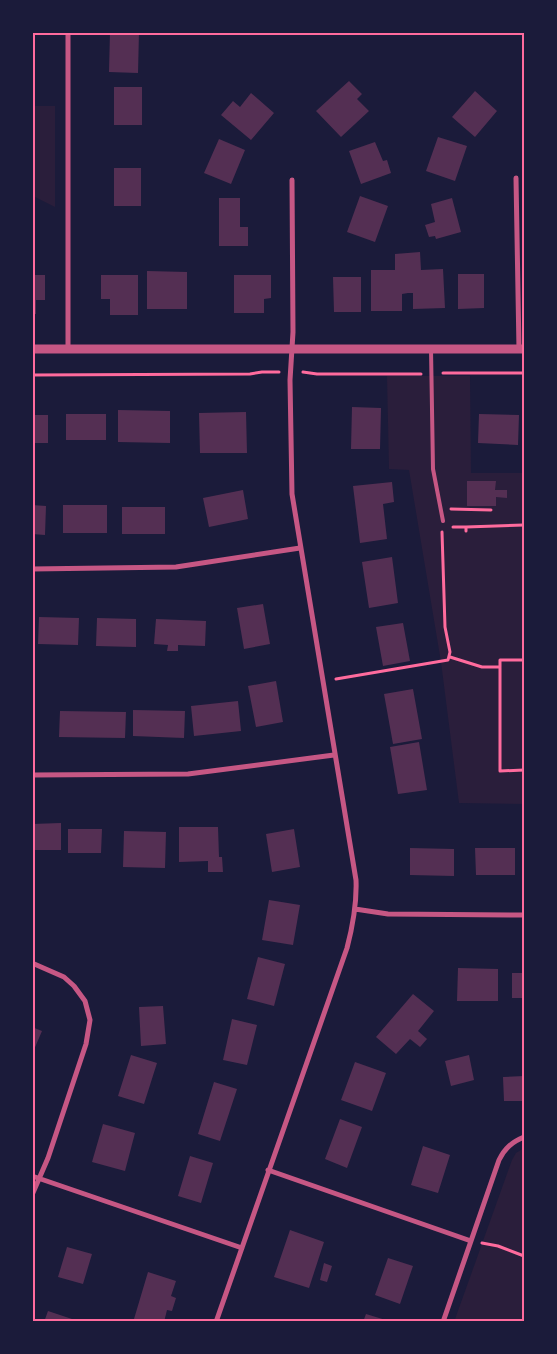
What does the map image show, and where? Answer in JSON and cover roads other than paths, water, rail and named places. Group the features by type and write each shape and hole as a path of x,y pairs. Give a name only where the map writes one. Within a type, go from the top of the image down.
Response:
{"street":[{"path":"68,32 68,350"},
{"path":"32,350 522,349 516,178"},
{"path":"216,1322 347,948 355,909 356,880 292,494 290,380 293,332 292,180"},
{"path":"32,569 176,567 300,548"},
{"path":"32,775 188,774 216,772 334,755"},
{"path":"355,909 388,914 524,915"},
{"path":"32,963 64,977 74,986 86,1001 90,1020 86,1044 48,1158 32,1195"},
{"path":"443,1322 502,1153 510,1144 524,1137"},
{"path":"268,1170 471,1241"},
{"path":"32,1176 242,1248"}],"lane":[{"path":"431,349 433,469 443,521"}]}
